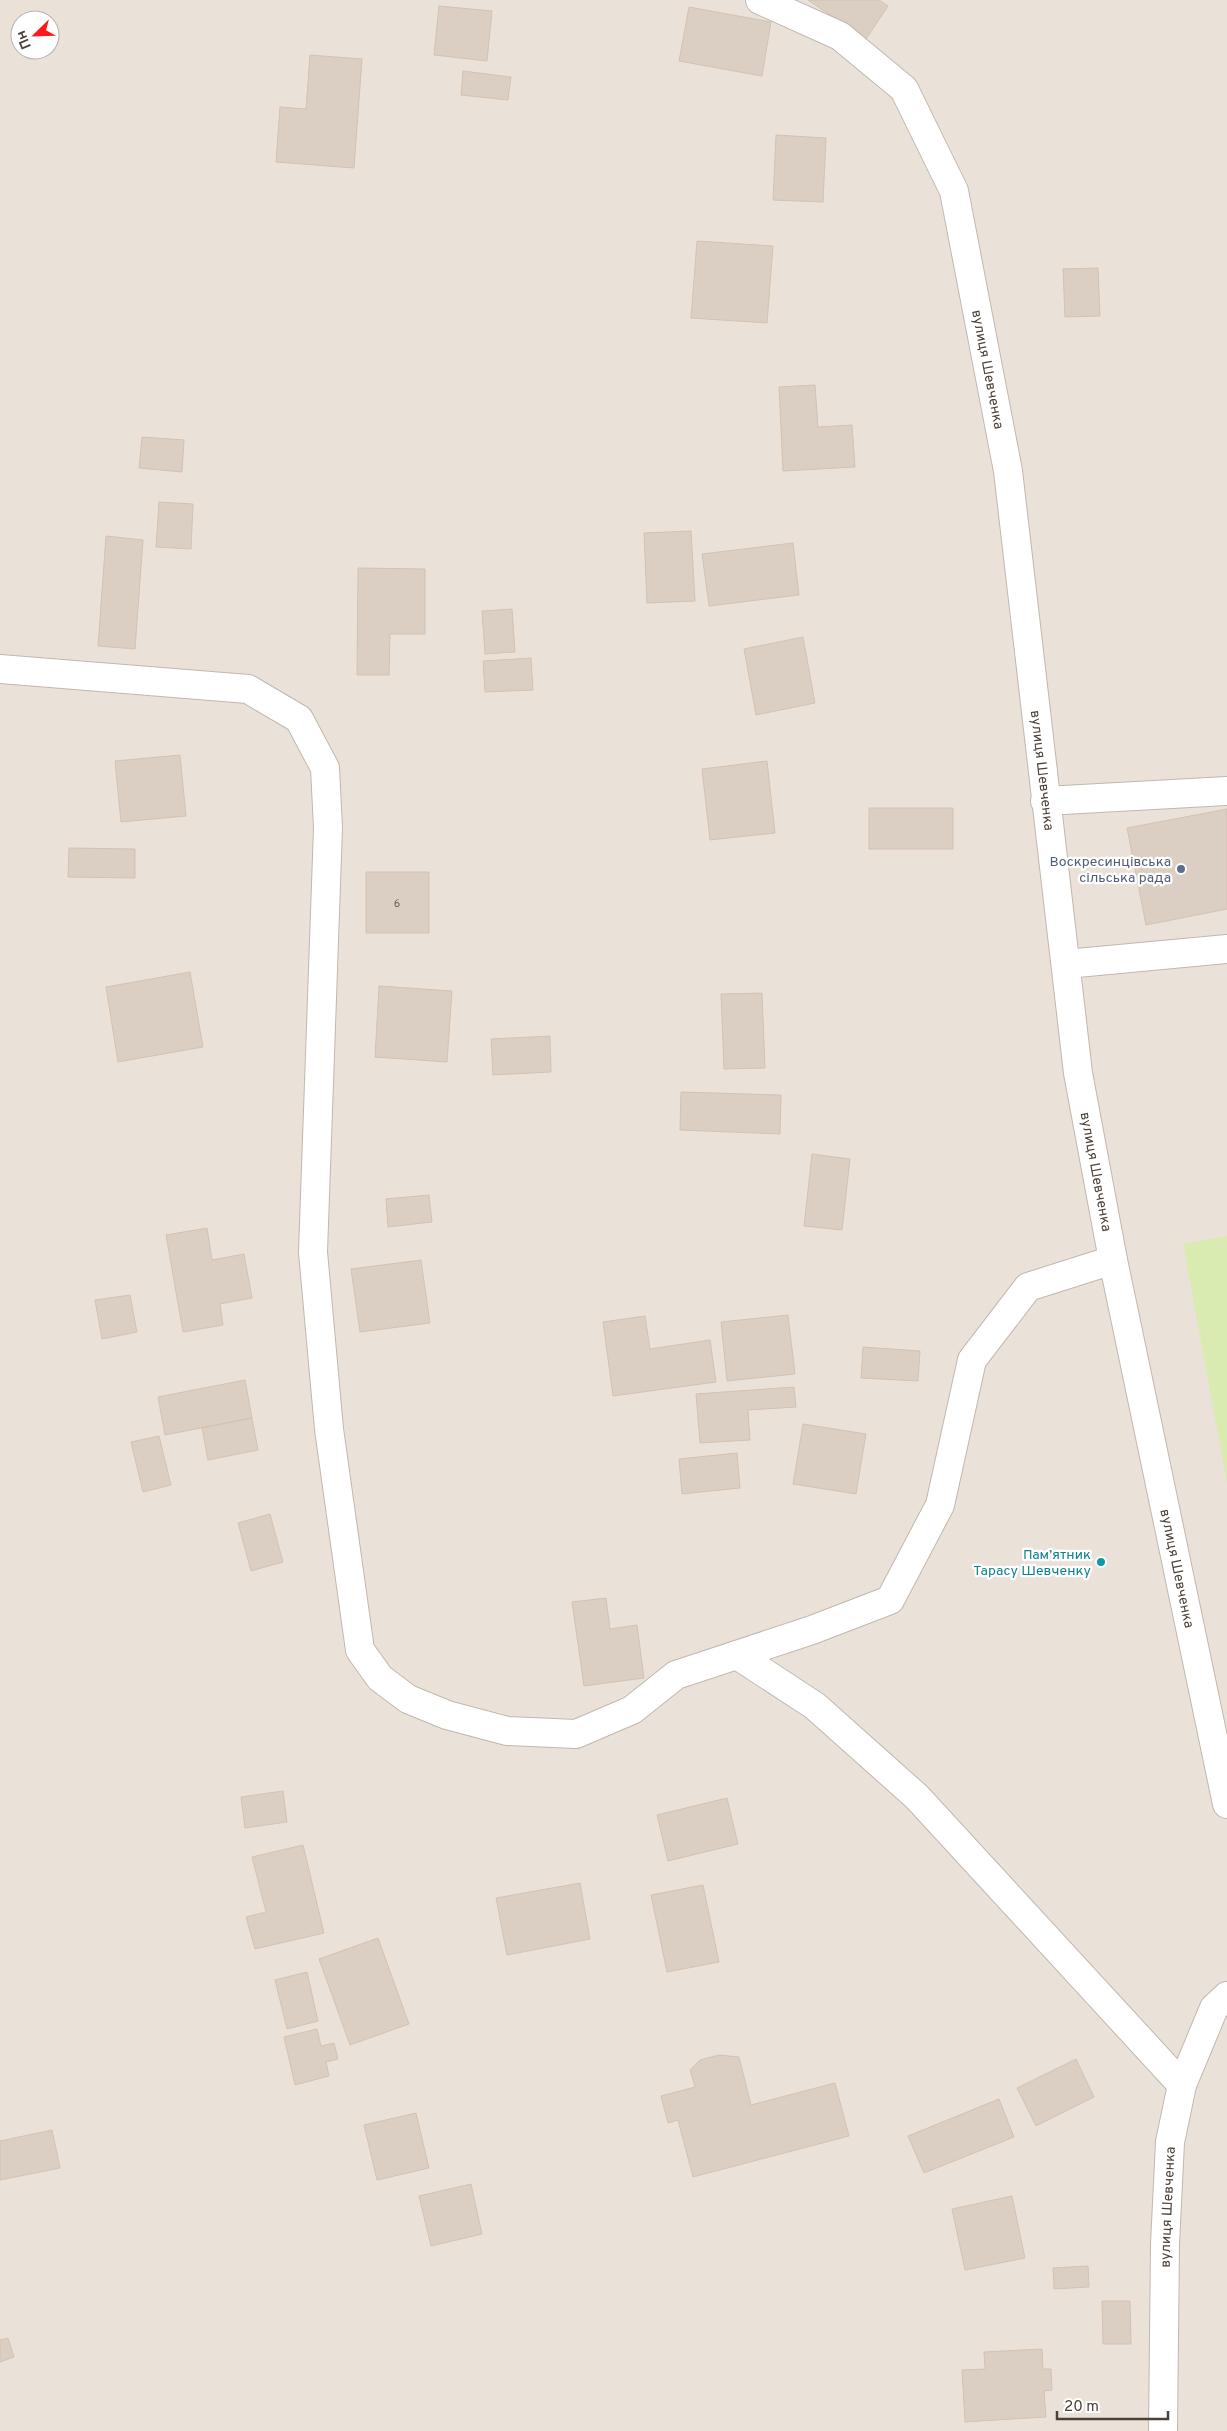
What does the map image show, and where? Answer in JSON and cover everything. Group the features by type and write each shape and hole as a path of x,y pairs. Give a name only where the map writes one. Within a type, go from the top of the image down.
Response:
{"street":[{"name":"вулиця Шевченка","path":"760,0 840,36 904,89 954,191 1008,471 1078,1073 1113,1260 1227,1804"},
{"path":"0,669 248,689 299,719 325,768 328,828 313,1252 329,1429 354,1592 360,1650 380,1678 408,1699 447,1715 507,1730 576,1734 632,1710 676,1675 890,1600 940,1505 972,1360 1028,1287 1113,1260"},
{"path":"1046,801 1227,791"},
{"path":"1066,964 1227,949"},
{"path":"737,1655 815,1706 917,1797 1182,2085"},
{"name":"вулиця Шевченка","path":"1163,2431 1165,2244 1170,2142 1182,2085 1214,2008 1227,1996"}],"shaded area":[{"path":"0,0 1227,0 1227,2431 0,2431"}],"green space":[{"path":"1227,1236 1227,1484 1183,1244"}],"building":[{"path":"808,0 879,0 888,6 866,39"},
{"path":"439,6 492,11 487,61 434,55"},
{"path":"689,7 771,22 762,76 679,61"},
{"path":"310,55 362,59 354,168 276,162 280,107 306,109"},
{"path":"463,71 511,77 508,100 461,95"},
{"path":"776,135 826,138 823,202 773,200"},
{"path":"697,241 773,246 767,323 691,318"},
{"path":"1098,268 1100,316 1065,317 1063,269"},
{"path":"815,385 818,427 852,425 855,467 783,471 779,387"},
{"path":"142,437 184,440 182,472 139,468"},
{"path":"159,502 193,504 191,549 156,547"},
{"path":"691,531 695,601 647,603 644,533"},
{"path":"106,536 143,540 135,649 98,646"},
{"path":"793,543 799,595 709,606 702,554"},
{"path":"358,568 425,569 425,634 390,634 389,675 357,675"},
{"path":"512,609 515,652 485,654 482,611"},
{"path":"803,637 815,703 756,715 744,649"},
{"path":"531,658 533,690 485,692 483,661"},
{"path":"180,755 186,816 121,822 115,761"},
{"path":"767,761 775,833 710,840 702,769"},
{"path":"869,808 953,808 953,849 869,849"},
{"name":"Воскресинцівська сільська рада","path":"1227,809 1227,909 1146,925 1127,828"},
{"path":"69,848 135,849 135,878 68,877"},
{"path":"366,872 429,872 429,933 366,933"},
{"path":"190,972 203,1047 118,1062 106,987"},
{"path":"379,986 452,991 447,1062 375,1057"},
{"path":"762,993 765,1068 724,1069 721,994"},
{"path":"550,1036 551,1072 493,1075 491,1039"},
{"path":"681,1092 781,1095 780,1134 680,1130"},
{"path":"812,1154 850,1159 842,1230 804,1226"},
{"path":"429,1195 432,1222 388,1227 386,1199"},
{"path":"207,1228 212,1260 244,1254 252,1298 220,1304 223,1325 183,1332 166,1235"},
{"path":"421,1260 430,1323 360,1332 351,1269"},
{"path":"130,1295 137,1332 102,1339 95,1300"},
{"path":"788,1315 795,1374 727,1381 721,1322"},
{"path":"645,1316 650,1349 710,1340 716,1382 613,1396 603,1322"},
{"path":"863,1347 920,1351 918,1381 861,1378"},
{"path":"245,1380 252,1418 165,1435 158,1397"},
{"path":"794,1387 796,1407 748,1410 750,1440 700,1443 696,1394"},
{"path":"252,1418 258,1450 208,1460 202,1428"},
{"path":"803,1424 866,1434 856,1494 793,1484"},
{"path":"159,1436 171,1485 143,1492 131,1442"},
{"path":"737,1453 740,1488 682,1494 679,1459"},
{"path":"270,1514 283,1562 251,1571 238,1523"},
{"path":"606,1598 610,1629 637,1625 644,1678 584,1686 572,1602"},
{"path":"283,1791 287,1822 245,1828 241,1797"},
{"path":"727,1798 738,1844 668,1861 657,1815"},
{"path":"303,1845 324,1933 255,1949 246,1917 266,1912 252,1857"},
{"path":"580,1883 590,1939 507,1955 496,1898"},
{"path":"703,1885 719,1962 667,1972 651,1895"},
{"path":"378,1938 409,2024 350,2045 319,1959"},
{"path":"307,1972 318,2021 287,2029 275,1980"},
{"path":"317,2029 321,2046 334,2043 338,2059 326,2062 329,2076 295,2085 284,2037"},
{"path":"719,2055 739,2057 751,2105 835,2083 849,2136 693,2177 678,2120 668,2123 661,2096 695,2087 690,2070 700,2060"},
{"path":"1076,2059 1094,2097 1036,2126 1017,2088"},
{"path":"999,2099 1014,2137 924,2173 908,2136"},
{"path":"416,2113 429,2168 377,2180 364,2125"},
{"path":"52,2130 60,2168 0,2180 0,2141"},
{"path":"471,2184 482,2234 431,2246 419,2196"},
{"path":"1012,2196 1025,2258 965,2270 952,2209"},
{"path":"1088,2266 1089,2287 1054,2289 1053,2268"},
{"path":"1102,2301 1130,2301 1131,2344 1103,2344"},
{"path":"8,2338 14,2357 0,2362 0,2340"},
{"path":"1042,2349 1043,2369 1051,2369 1052,2390 1044,2391 1046,2417 965,2422 962,2370 985,2369 984,2352"}],"place":[{"name":"Воскресинцівська сільська рада","path":"1181,869"},
{"name":"Пам’ятник Тарасу Шевченку","path":"1101,1562"}]}
